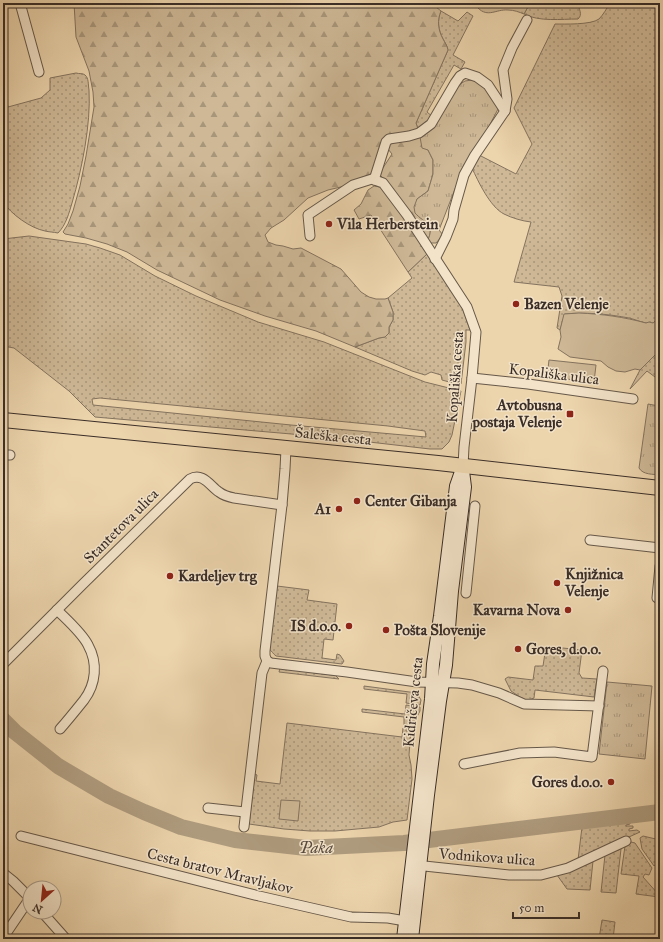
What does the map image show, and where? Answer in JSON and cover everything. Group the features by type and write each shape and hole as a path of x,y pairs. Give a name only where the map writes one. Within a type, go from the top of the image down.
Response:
{"main road":[{"name":"Šaleška cesta","path":"3,420 463,466 660,488"},
{"name":"Kidričeva cesta","path":"403,939 409,921 437,682 433,664 456,486 463,466"},
{"name":"Kidričeva cesta","path":"409,921 412,939"}],"street":[{"path":"20,3 39,72"},
{"path":"435,259 453,219 454,210 464,175 475,155 504,111 507,99 503,70 512,48 527,20"},
{"path":"310,236 308,216 353,185 372,179 374,180 386,142 389,139 420,133 431,124 460,76 465,73 477,77 488,85 504,111"},
{"name":"Kopališka cesta","path":"374,180 383,183 407,215 467,307 476,332 463,466"},
{"name":"Kopališka ulica","path":"472,378 528,384 633,399"},
{"path":"244,827 262,673 267,661 265,651 281,544 286,449"},
{"name":"Stantetova ulica","path":"3,664 185,483 193,477 203,478 219,492 234,498 282,505"},
{"path":"466,593 475,506"},
{"path":"590,540 660,548"},
{"path":"657,598 660,566"},
{"path":"57,610 88,644 95,668 95,676 92,686 84,699 60,729"},
{"path":"267,661 271,663 417,682 458,683 472,685 499,693 524,704 599,706"},
{"path":"464,764 520,753 554,752 592,756 603,671"},
{"path":"208,808 245,812"},
{"name":"Cesta bratov Mravljakov","path":"21,836 351,917 388,918 409,921"},
{"name":"Vodnikova ulica","path":"416,866 509,875 541,875 568,868 626,841"},
{"path":"3,873 22,890"},
{"path":"3,938 22,910"},
{"path":"49,920 66,939"},
{"path":"3,929 14,922"}],"green space":[{"path":"74,3 431,3 441,11 439,18 439,29 448,50 416,123 418,129 388,138 379,160 371,174 345,186 328,190 308,198 284,220 271,228 265,235 268,242 293,249 301,248 341,269 361,292 369,297 376,299 388,298 393,312 393,320 389,327 389,333 385,337 355,347 316,331 265,316 220,300 157,270 127,252 107,244 65,234 63,232 73,211 80,186 94,107 89,71 76,37"},
{"path":"481,3 530,3 524,14 510,10 489,13 485,12 478,8"},
{"path":"530,3 577,3 580,16 578,19 550,20 530,17 524,14"},
{"path":"610,3 660,3 660,318 653,323 649,323 605,314 565,314 560,330 557,328 562,296 559,287 514,282 531,222 514,218 499,211 489,200 472,168 479,155 516,174 532,144 514,108 555,24 577,24 595,21 599,19"},
{"path":"441,11 458,21 467,12 473,16 453,55 465,62 461,69 454,65 427,112 433,117 418,129 416,123 448,50 439,29 439,18"},
{"path":"76,73 83,74 88,80 89,117 82,161 72,203 65,223 58,233 33,227 21,220 6,207 3,202 3,86 8,107 41,98 50,90 50,78"},
{"path":"472,80 482,85 488,91 498,109 462,171 439,230 443,235 436,243 430,243 427,242 430,227 415,213 414,207 417,199 428,191 433,174 433,160 428,150 422,148 420,137 457,86 465,81"},
{"path":"420,137 433,160 433,174 428,191 417,199 419,217 426,222 430,228 430,234 427,242 392,187 379,174 392,154 388,149 389,142"},
{"path":"374,186 386,190 428,253 408,272 371,215 359,219 354,210 361,204 368,190"},
{"path":"29,236 86,244 100,248 120,255 155,276 196,296 258,322 324,342 425,382 461,391 452,435 449,442 442,449 430,449 326,437 95,417 69,391 14,348 3,346 3,239","holes":["100,398 388,426 425,431 426,437 93,405 92,399"]},
{"path":"428,253 461,304 470,330 466,330 461,384 442,380 441,375 431,372 425,375 412,371 355,347 385,337 389,333 389,327 393,320 393,312 388,298 412,278 408,272"},
{"path":"579,313 613,316 646,323 653,323 660,318 660,350 640,370 635,369 625,372 616,371 601,361 570,357 558,349 561,337 560,330 564,314"},
{"path":"660,350 660,371 655,377 647,371 630,389 640,370"},
{"path":"549,360 596,365 594,382 547,377"},
{"path":"648,404 660,405 660,475 643,472 639,468"},
{"path":"277,586 309,590 307,600 337,604 333,640 324,639 322,658 336,660 337,654 340,655 344,661 342,664 276,656 269,649"},
{"path":"553,647 582,650 579,673 582,678 597,679 594,697 535,690 534,698 526,701 511,691 505,679 508,677 533,680 535,666 543,666 545,653"},
{"path":"280,668 335,675 339,679 279,672"},
{"path":"607,682 652,686 645,759 599,754"},
{"path":"364,686 417,693 421,700 420,705 406,703 407,694 364,689"},
{"path":"406,705 420,707 420,711 412,726 404,725 404,717 362,712 362,709 405,714"},
{"path":"287,723 402,737 403,728 406,728 406,731 408,731 409,728 411,729 409,755 412,779 407,820 393,822 379,827 335,831 284,829 249,824 255,774 257,775 256,781 280,784"},
{"path":"281,800 300,801 298,821 279,819"},
{"path":"630,822 630,824 626,826 633,826 633,828 629,829 629,831 637,830 640,832 578,860 582,827"},
{"path":"643,836 660,840 660,860 654,866 642,849 640,838"},
{"path":"631,842 635,843 652,868 649,875 645,874 643,877 659,895 659,897 636,894 639,876 621,874 625,846"},
{"path":"620,848 616,893 601,892 605,855"},
{"path":"593,861 590,890 567,889 557,875"},
{"path":"602,920 615,922 613,939 599,939"}],"waterway":[{"name":"Paka","path":"3,720 15,732 58,766 109,796 181,827 235,840 306,848 404,843 660,812"}],"place":[{"name":"Vila Herberstein","path":"329,224"},
{"name":"Bazen Velenje","path":"516,304"},
{"name":"Avtobusna postaja Velenje","path":"570,414"},
{"name":"Center Gibanja","path":"357,501"},
{"name":"A1","path":"339,509"},
{"name":"Kardeljev trg","path":"170,576"},
{"name":"Knjižnica Velenje","path":"557,583"},
{"name":"Kavarna Nova","path":"568,610"},
{"name":"IS d.o.o.","path":"349,626"},
{"name":"Pošta Slovenije","path":"386,630"},
{"name":"Gores, d.o.o.","path":"518,649"},
{"name":"Gores d.o.o.","path":"611,782"}]}
